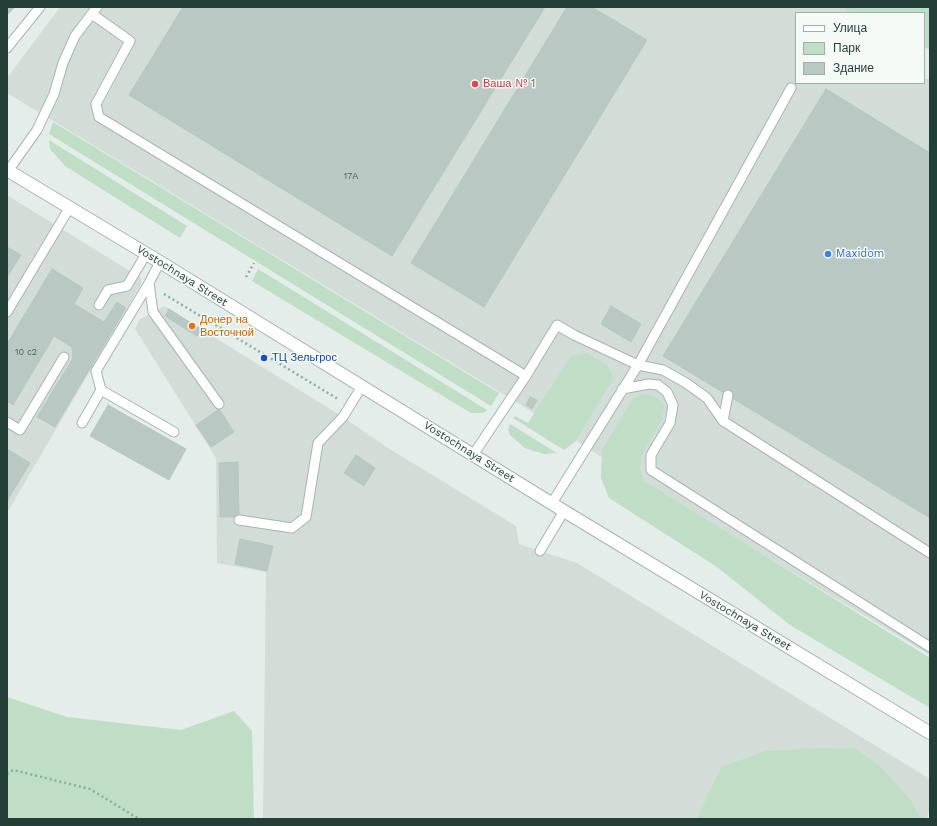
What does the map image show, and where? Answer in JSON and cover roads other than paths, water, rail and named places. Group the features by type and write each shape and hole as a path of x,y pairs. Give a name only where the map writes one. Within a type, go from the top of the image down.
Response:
{"street":[{"name":"Vostochnaya Street","path":"8,171 70,207 564,511 930,733"}],"lane":[{"path":"7,48 40,7"},
{"path":"8,171 37,130 54,94 63,63 75,36 95,10 130,41 96,104 99,117 526,376"},
{"path":"552,503 638,365 791,88"},
{"path":"7,312 70,207"},
{"path":"99,305 108,290 127,286 146,254"},
{"path":"82,423 101,390 96,371 149,284 160,262"},
{"path":"149,284 153,312 219,404"},
{"path":"473,455 526,376 557,325 574,335 638,365 663,370 686,383 707,398 723,420 930,553"},
{"path":"7,422 20,430 64,357"},
{"path":"622,389 648,384 658,385 667,392 673,405 670,423 651,455 651,470 930,647"},
{"path":"239,520 292,528 306,517 318,443 343,417 362,386"},
{"path":"101,390 174,432"},
{"path":"723,420 728,395"},
{"path":"540,551 564,511"}],"place":[{"name":"Ваша № 1","path":"475,84"},
{"name":"Maxidom","path":"828,254"},
{"name":"Донер на Восточной","path":"192,326"},
{"name":"ТЦ Зельгрос","path":"264,358"}]}
